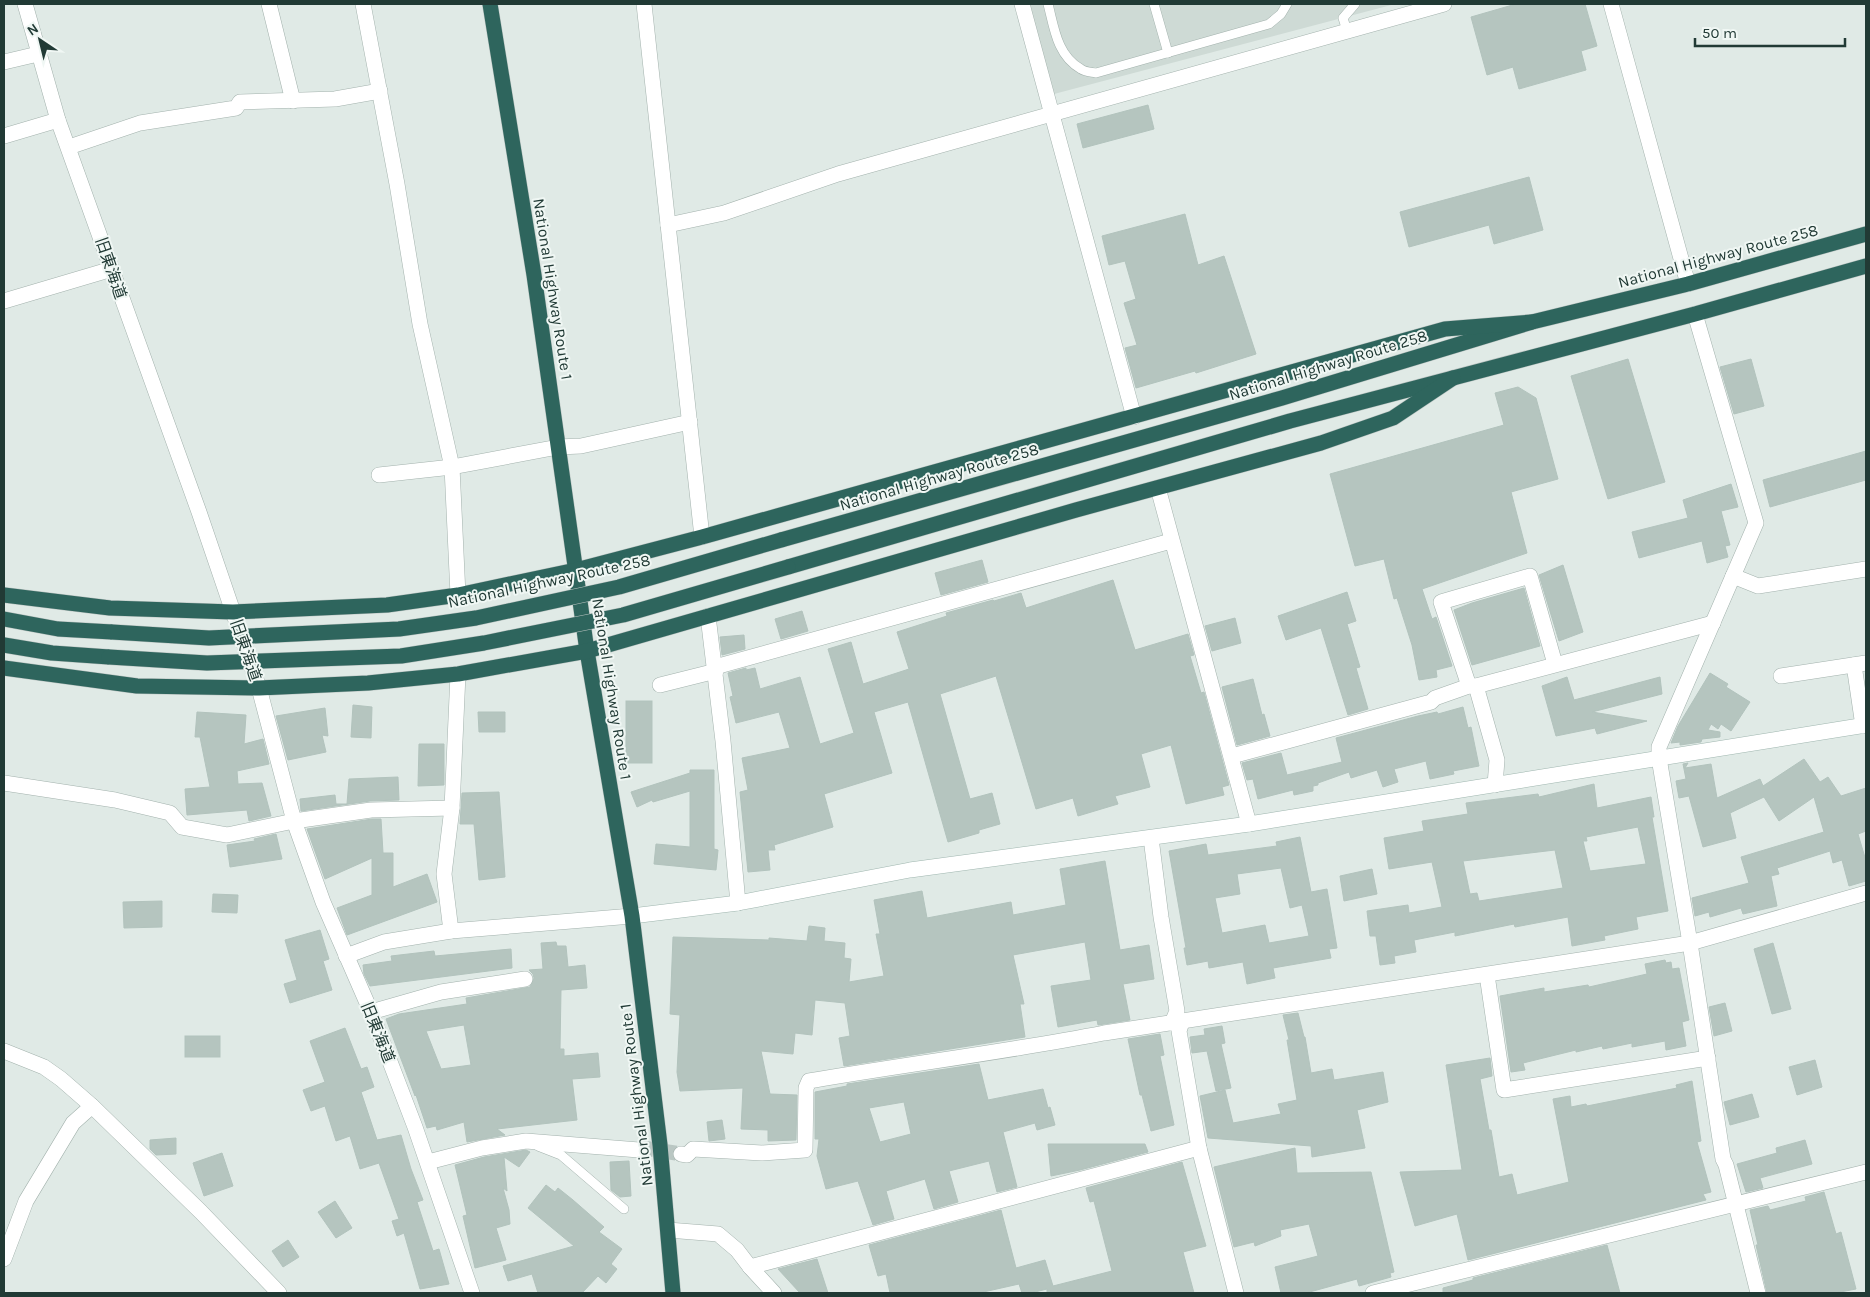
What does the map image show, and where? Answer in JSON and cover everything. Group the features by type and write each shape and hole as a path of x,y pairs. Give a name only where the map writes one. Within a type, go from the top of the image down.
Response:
{"highway":[{"name":"National Highway Route 1","path":"490,4 534,274 587,651 632,916 660,1145 673,1293"},
{"name":"National Highway Route 258","path":"4,619 58,629 209,638 400,629 476,618 619,587 1282,398 1532,322 1688,284 1866,234"},
{"path":"4,645 52,653 208,664 400,656 484,644 622,615 1290,421 1695,314 1866,266"},
{"path":"4,595 110,608 233,612 387,605 458,595 576,570 702,537 1445,329 1532,322"},
{"path":"4,668 137,686 259,688 368,683 458,674 587,651 1321,443 1394,418 1453,378"}],"street":[{"name":"旧東海道","path":"24,4 58,120 200,512 259,688 294,821 323,902 371,1012 428,1162 472,1293"},
{"path":"269,4 293,101"},
{"path":"364,4 420,324 452,467 458,595"},
{"path":"644,4 702,537"},
{"path":"1022,4 1134,417"},
{"path":"668,226 724,213 838,174 1444,4"},
{"path":"1610,4 1688,284"},
{"path":"4,62 38,54"},
{"path":"69,147 140,123 236,108 240,102 335,99 380,91"},
{"path":"4,136 58,120"},
{"path":"4,301 112,269"},
{"path":"1695,314 1756,523 1659,747 1659,758 1723,1159 1726,1164 1758,1293"},
{"path":"379,475 452,467 558,448 581,446 690,422"},
{"path":"1158,488 1249,824"},
{"path":"660,685 1172,541"},
{"path":"1733,576 1758,586 1866,569"},
{"path":"1495,785 1497,760 1473,686 1441,602 1530,576 1555,664"},
{"path":"708,616 738,903"},
{"path":"1232,756 1431,702 1435,698 1473,686 1713,622"},
{"path":"346,956 384,942 451,931 632,916 738,903 910,870 1249,824 1865,725 1860,664 1781,676"},
{"path":"451,931 444,874 452,808 458,674"},
{"path":"4,784 115,800 170,813 182,827 227,835 294,821 371,810 452,808"},
{"path":"1150,838 1177,1011 1177,1022 1200,1148 1236,1293"},
{"path":"681,1154 687,1154 693,1149 762,1153 805,1150 806,1088 809,1081 1690,943 1866,893"},
{"path":"1487,975 1504,1090 1708,1058"},
{"path":"371,1012 441,992 525,979"},
{"path":"4,1051 44,1067 92,1106 201,1212 265,1288 280,1293"},
{"path":"4,1259 26,1201 73,1123 92,1106"},
{"path":"428,1162 482,1148 526,1141 639,1150"},
{"path":"750,1267 1200,1148"},
{"path":"1373,1293 1866,1172"},
{"path":"668,1230 718,1234 737,1250 774,1293"}],"lane":[{"path":"1048,4 1058,45 1081,70 1096,73 1269,24 1281,14 1287,4"},
{"path":"1154,4 1168,53"},
{"path":"1347,31 1343,18 1355,4"},
{"path":"526,1141 561,1155 624,1209"}],"shaded area":[{"path":"1029,4 1395,4 1054,94"}],"building":[{"path":"1516,4 1585,4 1597,46 1581,51 1586,70 1519,89 1513,67 1487,75 1471,17"},
{"path":"1148,105 1154,129 1083,148 1077,124"},
{"path":"1529,177 1543,230 1494,244 1489,225 1409,247 1400,212"},
{"path":"1185,214 1198,265 1224,256 1256,354 1196,373 1195,371 1136,388 1125,348 1137,345 1124,303 1136,299 1125,261 1109,265 1102,236"},
{"path":"1628,359 1665,482 1608,499 1571,376"},
{"path":"1751,359 1764,406 1734,414 1720,367"},
{"path":"1518,387 1536,398 1558,479 1511,492 1527,553 1422,589 1432,619 1436,617 1452,666 1436,670 1437,677 1419,680 1412,645 1397,598 1394,599 1384,559 1355,566 1330,474 1504,425 1495,393"},
{"path":"1866,451 1866,480 1770,507 1763,480"},
{"path":"1731,484 1738,507 1721,511 1730,545 1725,546 1728,557 1707,563 1702,541 1639,558 1632,532 1688,518 1683,500"},
{"path":"982,560 988,582 941,595 935,573"},
{"path":"1563,565 1583,632 1559,641 1539,575"},
{"path":"1113,580 1135,650 1188,634 1194,655 1190,656 1201,693 1204,692 1229,785 1222,787 1224,795 1186,804 1171,745 1141,754 1150,787 1115,796 1118,804 1078,816 1073,798 1036,809 996,676 940,694 970,799 992,793 1000,824 979,830 979,833 948,842 908,702 874,712 892,773 824,794 833,827 774,845 775,850 768,850 770,870 748,872 740,792 748,790 742,758 790,748 779,712 736,723 730,697 733,696 728,673 746,668 746,670 755,668 760,689 800,677 820,744 854,733 828,649 851,642 863,684 909,669 897,632 947,616 946,613 1021,593 1026,608"},
{"path":"1524,588 1540,646 1472,665 1454,610"},
{"path":"1347,592 1356,621 1347,624 1360,667 1356,668 1368,709 1348,715 1321,628 1286,640 1278,616"},
{"path":"802,611 808,631 781,639 775,619"},
{"path":"1235,618 1241,643 1212,651 1205,626"},
{"path":"744,635 745,649 722,655 720,637"},
{"path":"1710,673 1728,684 1726,687 1750,702 1731,731 1721,724 1718,729 1711,724 1708,730 1720,732 1720,737 1702,739 1701,742 1680,745 1680,742 1671,743 1678,726"},
{"path":"1567,677 1574,700 1660,677 1662,694 1592,712 1647,721 1597,734 1595,728 1556,736 1542,686"},
{"path":"1253,679 1262,715 1264,714 1270,736 1237,745 1222,687"},
{"path":"626,701 652,701 652,763 626,763"},
{"path":"353,705 372,707 371,738 351,737"},
{"path":"1463,707 1468,728 1471,727 1479,766 1453,771 1454,774 1430,779 1426,761 1394,769 1398,782 1383,787 1377,770 1351,778 1349,772 1318,783 1318,785 1313,786 1313,791 1294,795 1293,790 1258,799 1253,779 1247,780 1242,763 1281,753 1287,775 1342,762 1336,738 1418,716 1437,712 1438,714"},
{"path":"325,708 328,736 322,735 326,752 288,760 276,716"},
{"path":"197,712 246,715 244,744 263,739 269,764 237,771 238,784 262,783 271,816 249,821 247,810 187,815 185,789 210,787 200,737 195,737"},
{"path":"478,712 505,712 505,732 479,732"},
{"path":"419,744 444,744 444,785 418,786"},
{"path":"1804,759 1820,782 1828,777 1841,796 1866,788 1866,831 1858,834 1866,861 1866,881 1849,886 1842,860 1833,863 1830,851 1777,868 1779,874 1771,876 1777,906 1743,914 1741,908 1710,917 1709,912 1695,916 1692,898 1749,883 1741,857 1824,832 1814,797 1779,821 1764,797 1730,813 1736,838 1703,847 1689,796 1679,798 1676,781 1686,779 1683,764 1688,763 1685,768 1711,764 1717,798 1760,779 1763,786"},
{"path":"690,770 714,770 714,849 718,850 716,870 654,864 656,844 690,847 690,791 653,802 652,800 637,807 631,792 690,773"},
{"path":"398,777 399,800 370,801 301,811 300,799 335,795 336,804 347,804 349,779"},
{"path":"1594,784 1597,808 1651,797 1654,817 1652,817 1668,911 1636,917 1638,929 1604,936 1605,940 1572,946 1568,917 1515,927 1514,924 1455,936 1455,932 1414,940 1416,952 1394,956 1395,963 1380,965 1376,936 1370,936 1367,911 1408,905 1409,913 1442,907 1432,862 1389,869 1384,838 1424,831 1422,821 1468,814 1466,803 1538,794 1539,797","holes":["1638,827 1646,864 1590,871 1583,841 1587,841 1586,837","1555,850 1563,888 1479,901 1477,893 1470,894 1463,861"]},
{"path":"499,792 505,877 479,880 474,824 460,824 462,793"},
{"path":"381,819 383,853 393,853 393,887 427,874 437,902 347,935 337,908 372,895 372,858 325,879 307,829"},
{"path":"276,834 282,859 230,867 227,845 255,841 254,839"},
{"path":"1300,837 1311,892 1327,889 1337,948 1329,949 1331,958 1273,968 1275,978 1247,984 1243,962 1209,968 1208,961 1187,965 1184,948 1186,948 1169,851 1206,844 1208,855 1277,846 1276,842","holes":["1281,868 1290,908 1302,905 1309,936 1269,943 1265,925 1222,933 1215,898 1240,894 1237,874"]},
{"path":"1105,861 1120,950 1149,945 1154,979 1123,984 1130,1020 1098,1025 1097,1020 1058,1027 1051,986 1091,980 1085,942 1013,955 1024,1004 1020,1004 1025,1037 844,1066 839,1038 850,1036 845,1003 815,1000 812,1035 795,1033 793,1054 761,1051 770,1094 797,1095 796,1140 768,1141 768,1130 741,1129 743,1088 680,1091 677,1072 680,1015 670,1014 673,937 769,940 769,938 807,941 809,926 825,928 824,941 845,943 844,958 851,959 849,982 884,976 876,934 880,934 874,900 922,891 927,918 1011,902 1013,915 1066,905 1060,869"},
{"path":"1372,869 1377,894 1344,901 1340,876"},
{"path":"213,894 238,895 237,913 212,912"},
{"path":"162,901 162,927 124,928 123,902"},
{"path":"320,930 329,959 323,961 332,990 290,1003 284,984 297,980 285,940"},
{"path":"556,942 557,946 566,946 568,967 585,965 587,988 561,990 560,1049 564,1049 564,1056 598,1053 600,1077 572,1079 577,1120 497,1129 505,1135 467,1142 464,1122 437,1130 436,1126 427,1128 386,1019 399,1014 467,1004 466,998 530,987 534,978 529,970 543,969 541,943","holes":["464,1025 471,1065 441,1069 426,1031"]},
{"path":"1773,943 1791,1009 1772,1014 1754,949"},
{"path":"511,949 512,968 370,986 364,974 363,965 392,961 391,956 434,951 435,956"},
{"path":"1665,960 1666,963 1671,962 1672,969 1679,968 1689,1020 1682,1022 1686,1046 1666,1050 1665,1041 1632,1047 1632,1043 1603,1049 1602,1046 1576,1052 1576,1050 1523,1063 1525,1070 1511,1072 1500,996 1544,988 1544,992 1588,985 1589,987 1647,974 1645,964"},
{"path":"1725,1003 1732,1031 1714,1036 1709,1007"},
{"path":"1298,1013 1305,1037 1311,1073 1332,1069 1334,1080 1383,1072 1388,1102 1357,1110 1365,1148 1312,1157 1311,1146 1208,1138 1200,1096 1225,1090 1233,1123 1281,1114 1278,1104 1297,1100 1287,1040 1289,1040 1283,1015"},
{"path":"1222,1026 1225,1043 1221,1044 1231,1088 1216,1091 1207,1051 1192,1053 1190,1037 1205,1035 1204,1029"},
{"path":"345,1028 361,1069 367,1067 374,1087 361,1092 377,1140 401,1135 423,1200 417,1202 433,1251 439,1249 449,1284 420,1289 404,1233 397,1236 392,1221 399,1219 379,1163 360,1169 350,1136 336,1141 325,1106 311,1111 303,1090 325,1082 310,1041"},
{"path":"1160,1034 1164,1055 1160,1056 1174,1125 1151,1131 1142,1095 1140,1095 1128,1039"},
{"path":"185,1036 220,1036 220,1057 185,1057"},
{"path":"1490,1058 1492,1076 1480,1079 1489,1130 1491,1130 1499,1177 1512,1174 1517,1195 1569,1182 1553,1099 1570,1096 1571,1107 1586,1104 1587,1106 1677,1088 1676,1085 1692,1081 1701,1141 1697,1142 1711,1192 1703,1194 1706,1200 1468,1260 1457,1214 1415,1226 1400,1172 1462,1170 1446,1065"},
{"path":"1815,1060 1822,1087 1797,1095 1789,1067"},
{"path":"979,1064 988,1100 1043,1089 1055,1125 1037,1130 1035,1123 1003,1132 1017,1187 997,1192 989,1161 949,1171 958,1202 934,1209 925,1179 886,1191 894,1219 873,1225 858,1181 826,1189 817,1156 819,1139 815,1139 815,1092 847,1086 847,1084","holes":["904,1102 911,1134 880,1142 869,1108"]},
{"path":"1752,1094 1759,1117 1730,1125 1724,1102"},
{"path":"722,1120 725,1139 709,1141 707,1122"},
{"path":"176,1138 176,1154 156,1155 150,1149 150,1140"},
{"path":"1805,1140 1812,1164 1760,1178 1763,1188 1746,1192 1737,1164 1777,1153 1776,1148"},
{"path":"1048,1144 1145,1144 1148,1152 1051,1176"},
{"path":"1295,1148 1297,1173 1371,1172 1394,1272 1390,1273 1391,1277 1359,1286 1357,1279 1306,1293 1281,1293 1275,1267 1318,1256 1309,1224 1280,1230 1281,1236 1255,1246 1254,1242 1234,1247 1214,1167"},
{"path":"526,1150 530,1152 519,1167 504,1157 507,1191 503,1188 509,1210 510,1224 496,1228 506,1260 475,1268 463,1216 467,1215 455,1165 484,1157"},
{"path":"222,1153 233,1186 204,1196 193,1163"},
{"path":"629,1161 631,1196 620,1197 611,1190 610,1162"},
{"path":"1182,1162 1206,1246 1183,1252 1194,1293 1047,1293 1047,1289 1022,1293 1019,1284 979,1293 890,1293 886,1274 878,1276 869,1245 1001,1210 1016,1268 1045,1260 1053,1286 1112,1271 1094,1201 1090,1202 1086,1188"},
{"path":"546,1185 555,1192 558,1188 573,1200 604,1227 599,1232 622,1249 611,1264 617,1269 606,1283 598,1276 582,1293 538,1293 532,1274 508,1281 503,1266 574,1246 528,1208"},
{"path":"1824,1192 1836,1234 1841,1232 1856,1289 1835,1293 1767,1293 1750,1210 1768,1206 1770,1210 1806,1201 1805,1197"},
{"path":"335,1201 352,1228 336,1238 318,1212"},
{"path":"288,1240 299,1257 283,1267 272,1251"},
{"path":"1607,1245 1620,1293 1443,1293 1443,1288 1473,1280 1473,1278"},
{"path":"817,1259 828,1293 800,1293 778,1269"}],"tunnel":[{"path":"639,1150 644,1148 681,1154"}]}
